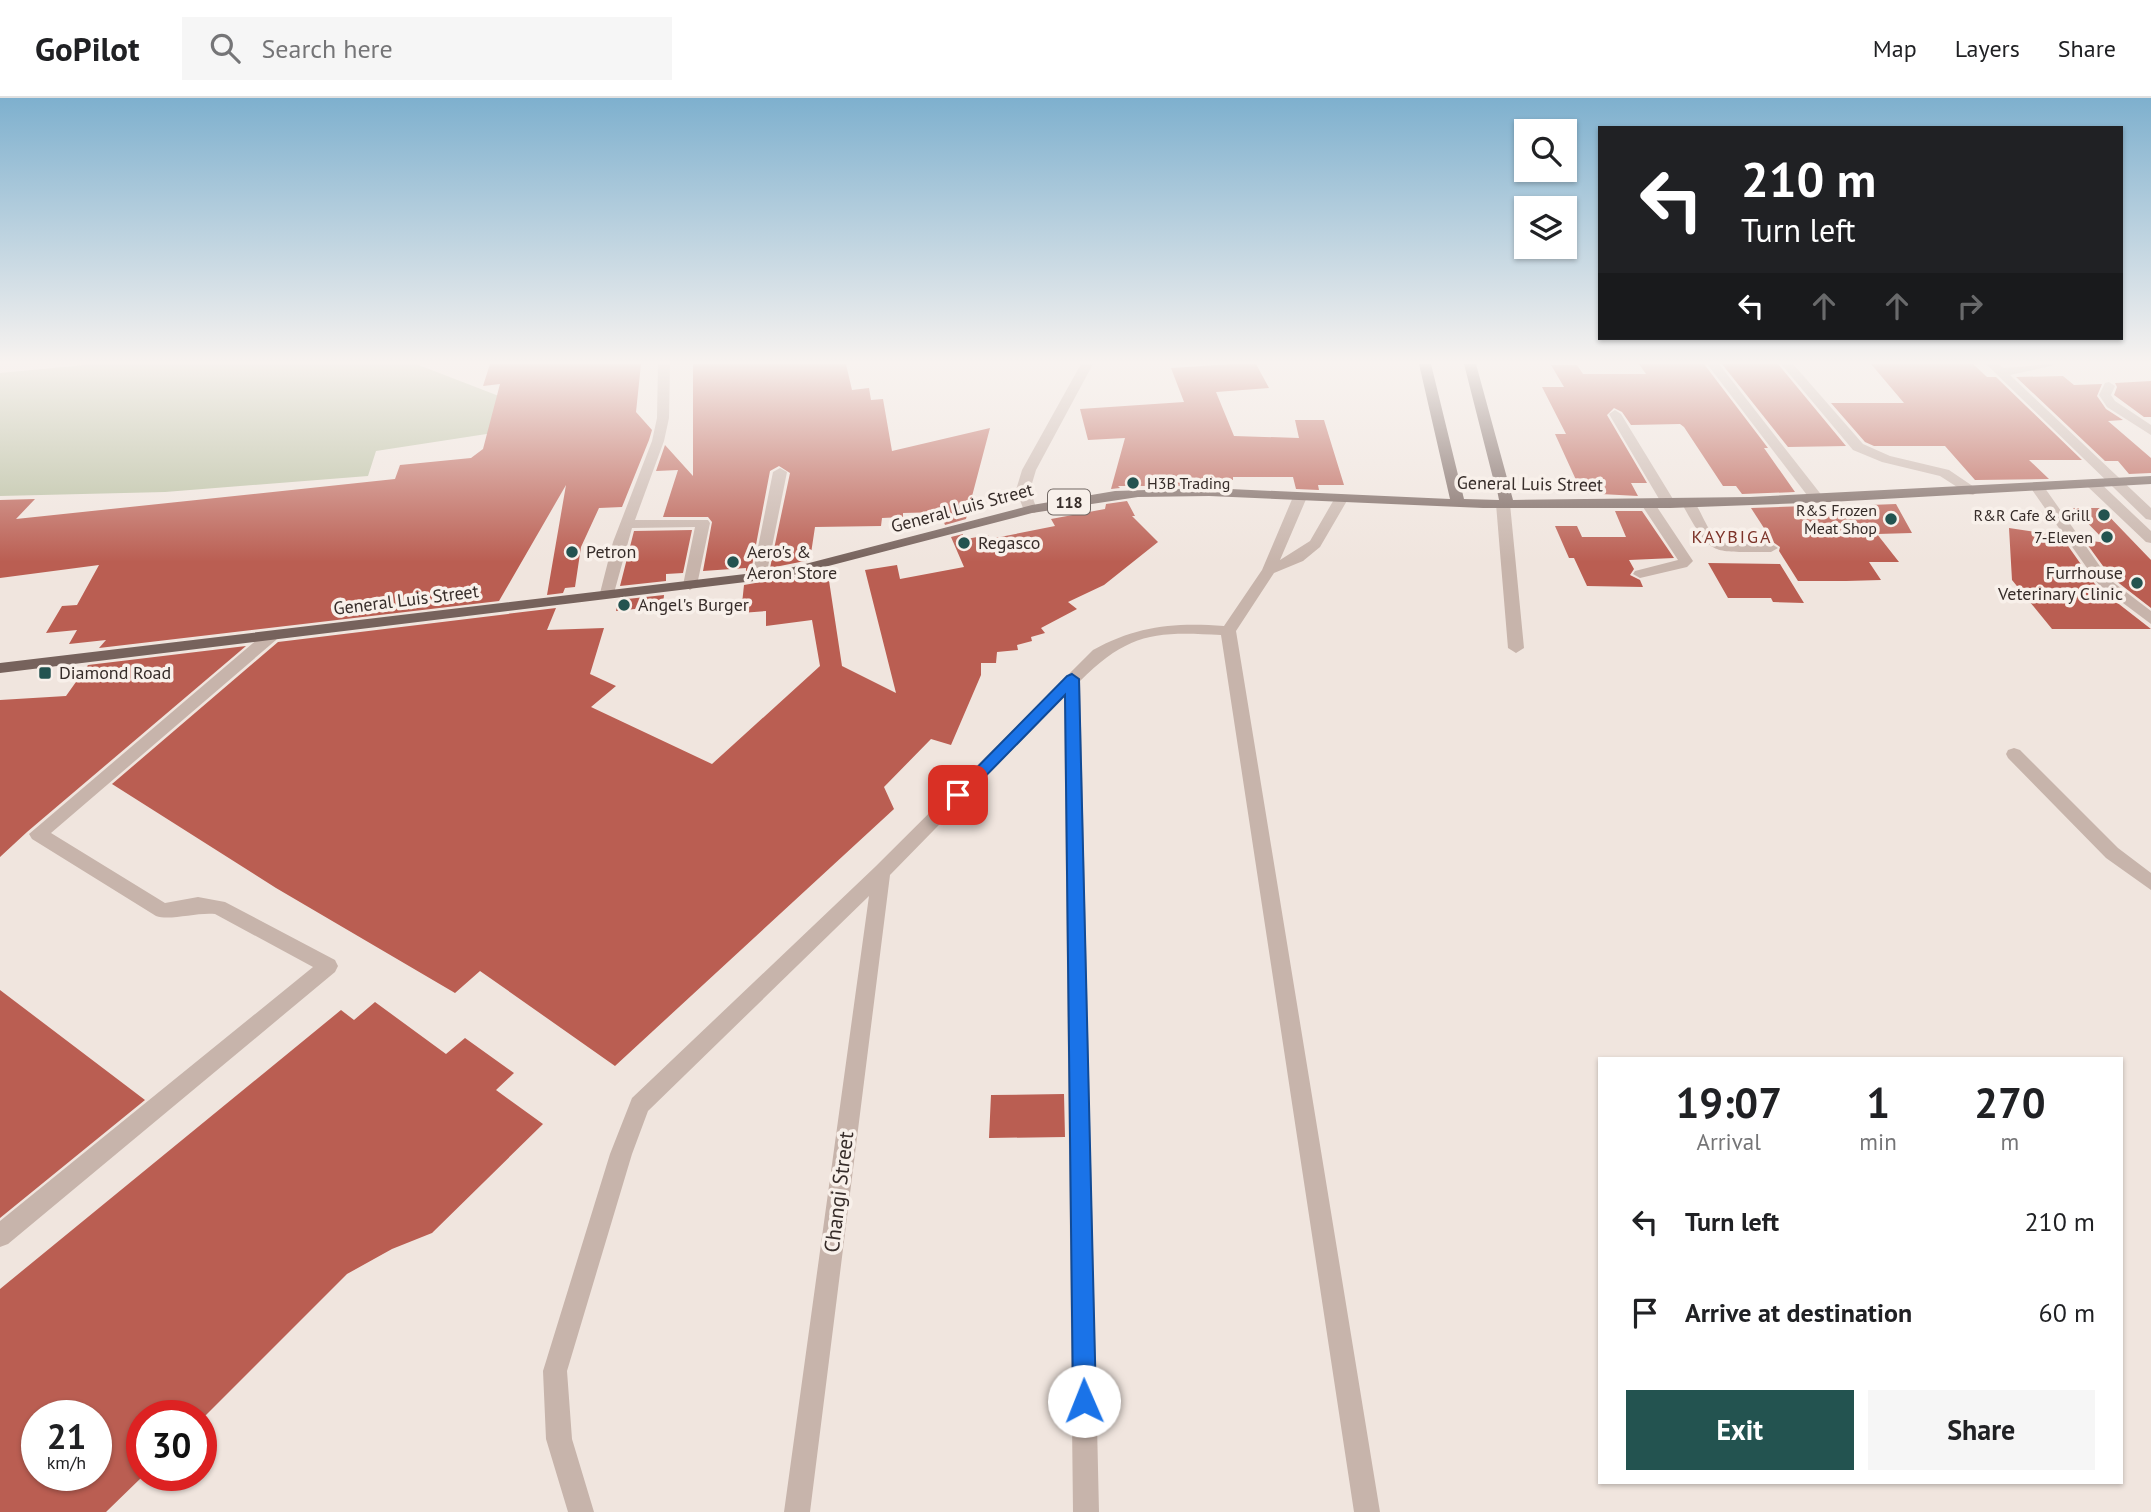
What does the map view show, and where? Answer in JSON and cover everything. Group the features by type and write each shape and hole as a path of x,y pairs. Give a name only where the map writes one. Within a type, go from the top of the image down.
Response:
{"main road":[{"path":"1441,430 1458,502"},
{"path":"1487,430 1505,504"},
{"name":"General Luis Street","path":"0,668 607,593 759,577 825,565 1030,510 1112,495 1148,492 1505,504 1648,505 1818,500 2151,480"},
{"path":"1453,483 1502,486"}],"street":[{"path":"607,593 627,524 660,430"},
{"path":"1030,510 1023,490 1029,470 1051,430"},
{"path":"1624,430 1668,504"},
{"path":"1764,430 1818,500"},
{"path":"1843,430 1858,447 1872,454 1942,471 1973,491"},
{"path":"2061,430 2151,516"},
{"path":"759,577 780,472"},
{"path":"2092,483 2151,539"},
{"path":"2037,487 2104,582 2151,620"},
{"path":"1300,497 1269,570 1228,631 1367,1512"},
{"path":"1269,570 1312,550 1341,499"},
{"path":"1505,504 1516,648"},
{"path":"1689,504 1709,539 1720,547 1771,548"},
{"path":"1640,574 1686,561 1648,505"},
{"path":"627,524 703,523 690,585"},
{"path":"580,1512 559,1439 555,1371 621,1154 640,1105 881,872 1097,654 1131,635 1150,630 1228,631"},
{"path":"0,1236 328,967 218,907 198,905 163,911 38,834 271,636"},
{"path":"1072,679 1086,1512"},
{"path":"2014,754 2112,853 2151,883"},
{"name":"Changi Street","path":"797,1512 881,872"}],"green space":[{"path":"0,430 494,430 493,433 376,451 368,476 165,492 0,496"}],"building":[{"path":"488,430 652,430 622,507 599,508 581,547 575,587 565,588 563,593 547,595 566,485 499,601 99,648 106,640 69,644 77,630 46,633 62,606 77,605 99,565 0,578 0,500 35,499 16,519 395,479 400,465 471,458 483,449"},
{"path":"693,430 888,430 892,451 989,430 966,519 945,525 940,512 903,513 903,517 882,518 881,526 815,527 810,560 770,568 790,473 779,466 770,471 751,571 746,571 746,568 703,571 712,522 708,517 663,517 678,470 656,471 665,445 693,476"},
{"path":"1085,430 1232,430 1234,436 1299,438 1297,430 1327,430 1344,485 1318,485 1319,490 1296,489 1293,477 1233,477 1233,480 1220,480 1221,486 1118,486 1120,488 1111,489 1125,438 1088,440"},
{"path":"1564,430 1616,430 1647,483 1631,483 1638,496 1582,493 1555,434 1566,434"},
{"path":"1686,430 1754,430 1795,492 1742,494 1736,486 1723,486"},
{"path":"1774,430 1833,430 1846,446 1788,447"},
{"path":"1855,430 2051,430 2082,460 2029,460 2049,479 1975,480 1945,446 1874,446 1865,442"},
{"path":"2072,430 2118,430 2151,458 2151,473 2129,474 2118,461 2105,461"},
{"path":"1127,501 1135,516 1132,516 1158,542 1104,585 1068,602 1077,609 1041,628 1045,633 1031,637 1032,641 1017,645 1018,650 997,652 996,663 981,663 981,675 951,745 931,739 884,787 894,809 615,1066 480,971 455,993 276,888 112,784 278,642 556,608 547,630 604,628 590,674 616,686 591,707 712,764 820,666 812,620 766,626 766,611 741,613 744,585 808,574 808,577 828,574 842,666 896,693 865,570 897,565 900,579 964,567 951,537 963,534 961,540 988,535 990,539 1055,526 1051,519 1105,509 1106,504"},
{"path":"1896,504 1912,533 1877,534 1899,562 1869,562 1881,580 1846,581 1798,581 1779,551 1780,547 1773,542 1751,508 1805,506 1875,513 1870,505"},
{"path":"2073,508 2101,508 2151,560 2151,608 2111,577 2084,540 2107,543"},
{"path":"1615,511 1642,511 1674,558 1629,560 1634,569 1630,575 1640,580 1643,587 1587,586 1574,558 1569,558 1555,526 1577,526 1582,537 1626,537"},
{"path":"2009,528 2061,536 2097,587 2151,629 2052,629 2012,580"},
{"path":"692,530 683,573 666,574 666,581 620,586 634,531"},
{"path":"1708,563 1780,564 1804,603 1773,602 1771,598 1728,598"},
{"path":"664,595 663,606 616,611 618,600"},
{"path":"246,646 0,857 0,700 66,696 88,665"},
{"path":"0,990 145,1100 0,1218"},
{"path":"375,1002 446,1054 465,1038 514,1073 496,1090 543,1124 432,1233 392,1249 347,1274 217,1404 217,1400 126,1400 128,1491 106,1512 0,1512 0,1289 341,1010 354,1020"},
{"path":"1064,1094 1065,1137 989,1138 991,1095"}],"place":[{"name":"H3B Trading","path":"1133,483"},
{"name":"R&R Cafe & Grill","path":"2104,515"},
{"name":"R&S Frozen Meat Shop","path":"1891,519"},
{"name":"7-Eleven","path":"2107,537"},
{"name":"Regasco","path":"964,543"},
{"name":"Petron","path":"572,552"},
{"name":"Aero's & Aeron Store","path":"733,562"},
{"name":"Furrhouse Veterinary Clinic","path":"2137,583"},
{"name":"Angel's Burger","path":"624,605"},
{"name":"Diamond Road","path":"45,673"}],"district":[{"name":"KAYBIGA","path":"1732,537"}],"route":[{"path":"958,795 1072,679 1084,1401"}]}
